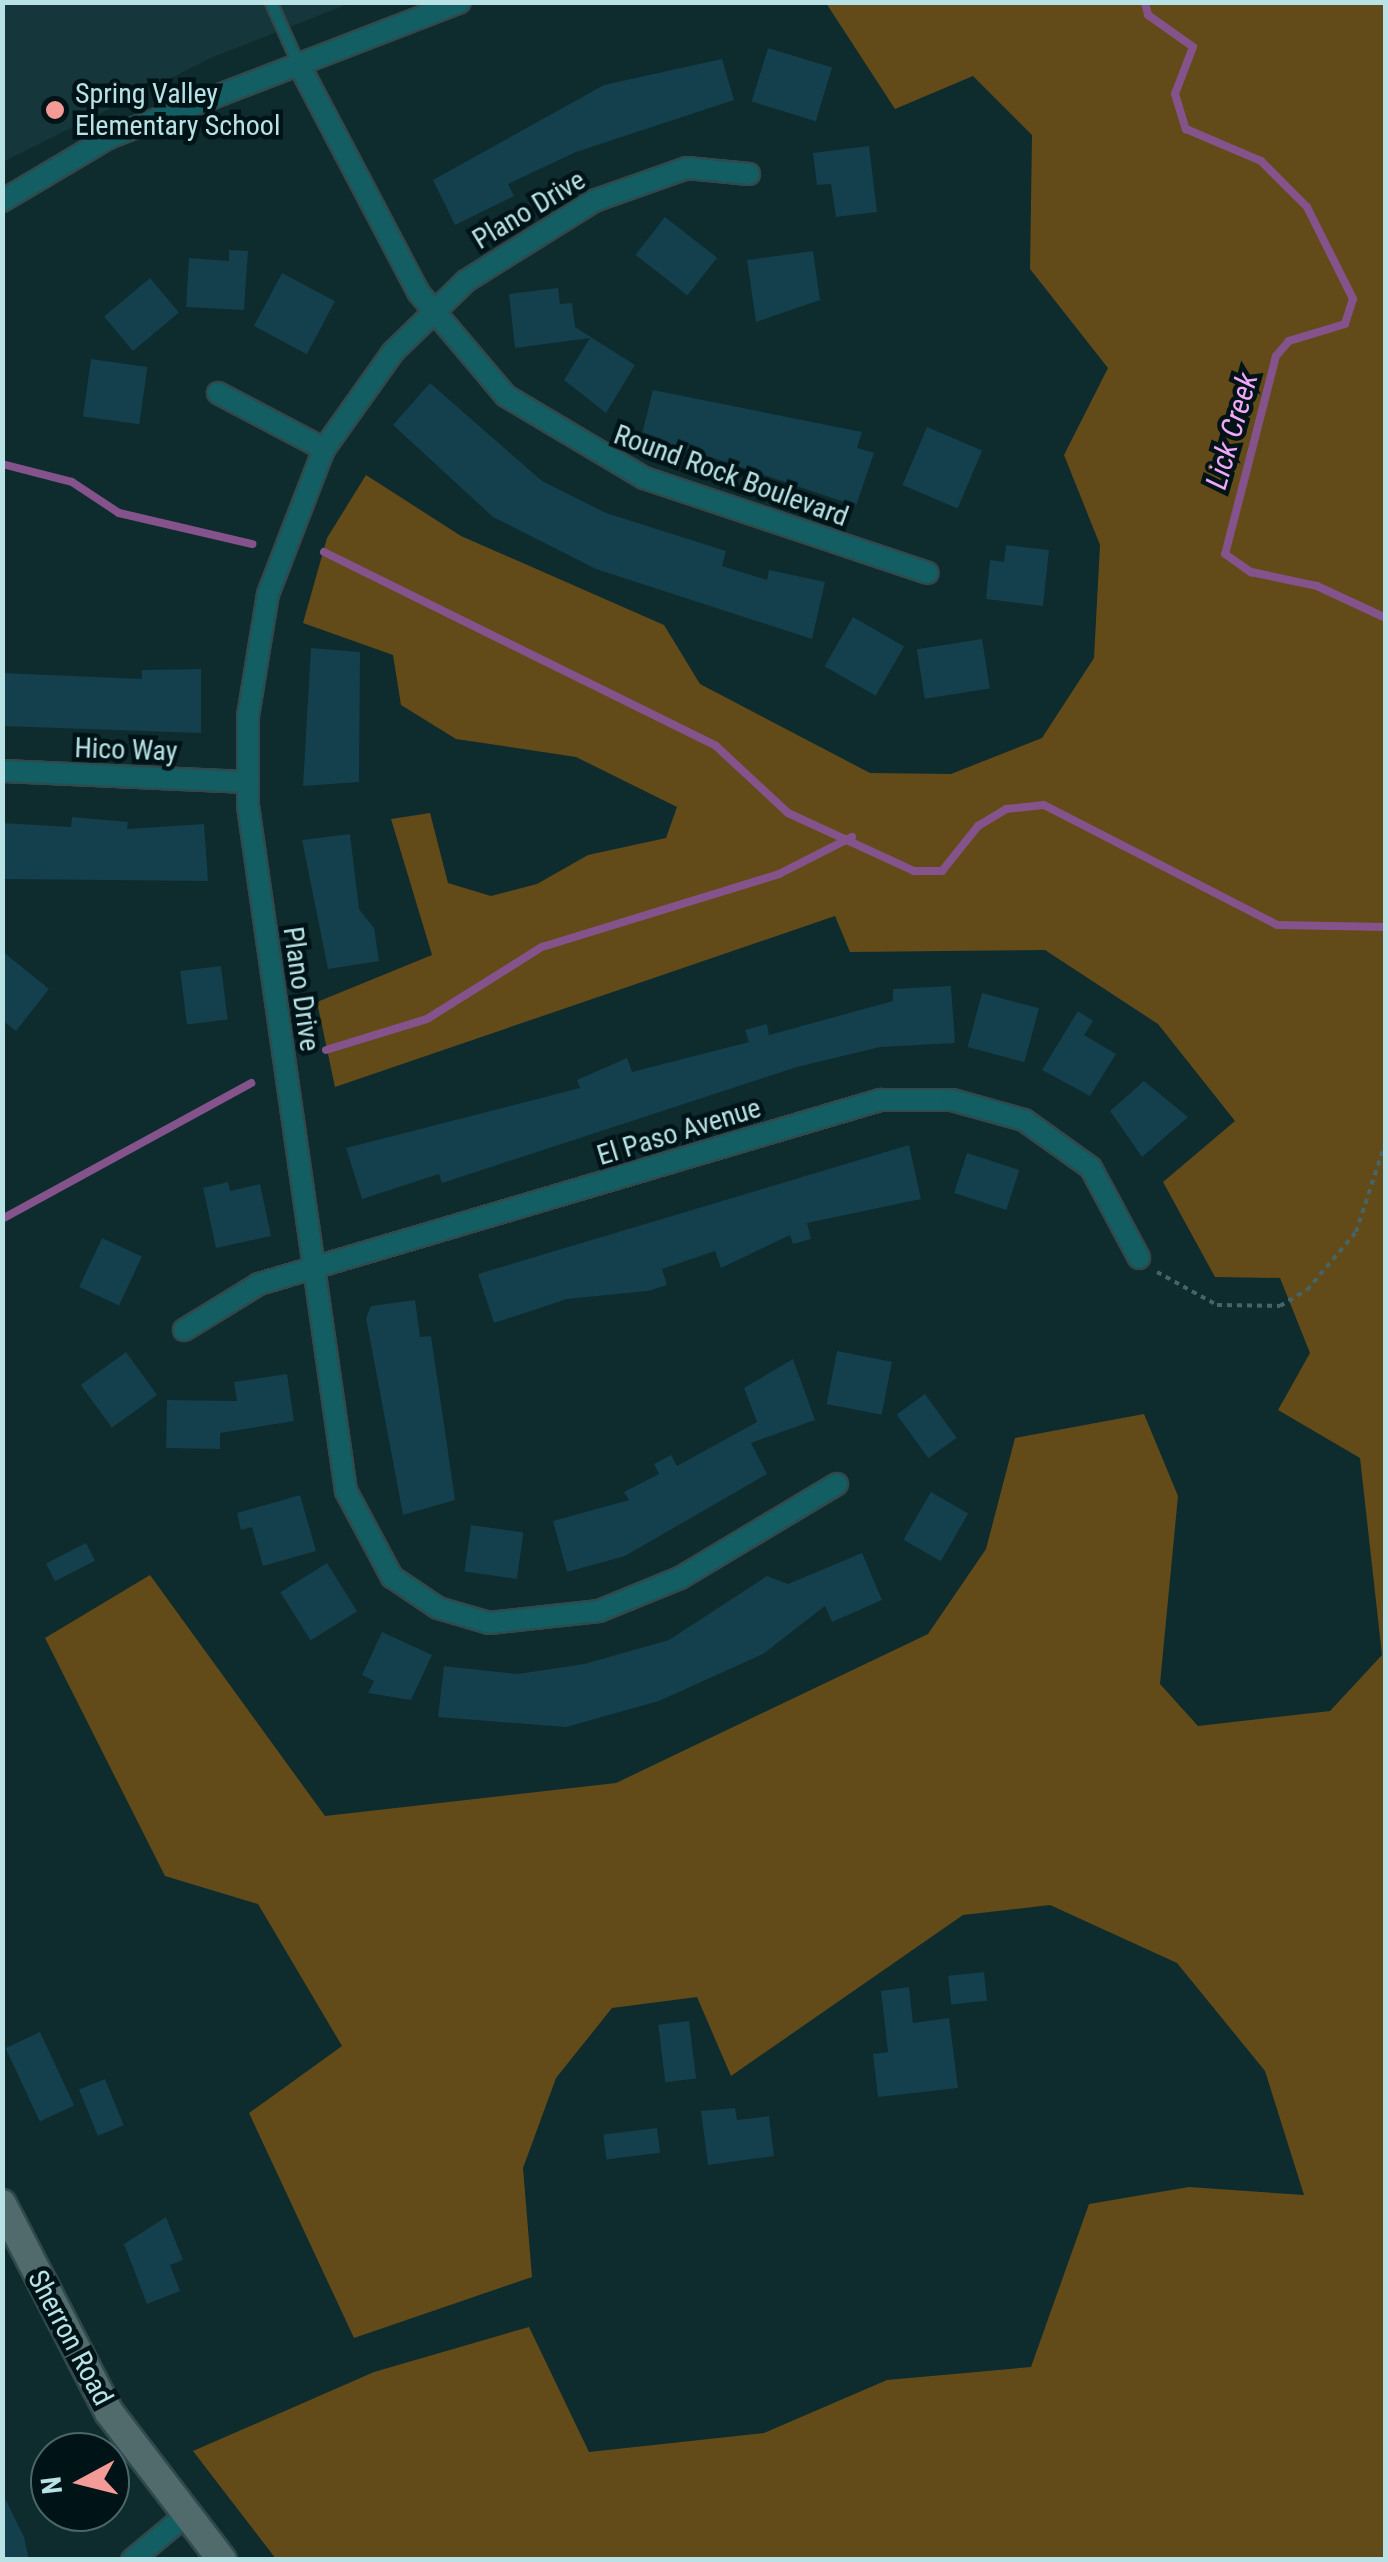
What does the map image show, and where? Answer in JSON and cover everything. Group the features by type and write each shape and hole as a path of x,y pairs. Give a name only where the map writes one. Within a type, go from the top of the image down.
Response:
{"main road":[{"name":"Sherron Road","path":"2,2204 109,2412 222,2560"}],"street":[{"path":"2,201 108,138 460,2"},
{"name":"Round Rock Boulevard","path":"298,63 430,310 506,396 595,457 928,573"},
{"name":"Plano Drive","path":"749,174 686,168 642,180 534,233 430,310 324,449 268,594 248,782 314,1270 353,1514 392,1578 460,1617 532,1621 638,1598 837,1484"},
{"path":"218,393 324,449"},
{"name":"Hico Way","path":"2,771 248,782"},
{"name":"El Paso Avenue","path":"184,1330 245,1290 836,1112 920,1097 991,1106 1061,1143 1091,1168 1139,1258"},
{"path":"132,2560 185,2516"}],"lane":[{"path":"270,2 298,63"}],"path":[{"path":"1139,1258 1202,1300 1280,1306 1307,1290 1356,1232 1386,1142"}],"shaded area":[{"name":"Spring Valley Elementary School","path":"3,3 351,3 213,57 3,162"},
{"path":"826,3 1385,3 1385,2559 276,2559 193,2451 374,2372 529,2327 589,2452 764,2433 887,2380 1031,2367 1089,2204 1189,2187 1304,2195 1265,2071 1177,1963 1050,1905 963,1915 731,2076 697,1997 612,2008 556,2078 523,2168 532,2277 354,2338 249,2113 342,2046 258,1904 165,1876 45,1638 150,1575 325,1816 616,1783 928,1634 986,1549 1015,1438 1144,1414 1178,1496 1160,1684 1198,1726 1330,1711 1382,1655 1360,1458 1278,1410 1310,1353 1280,1278 1215,1277 1163,1182 1235,1121 1158,1024 1045,950 850,952 835,916 335,1087 317,1002 432,955 391,819 430,813 448,883 491,896 537,884 588,855 666,838 677,807 576,757 456,739 401,705 393,655 303,623 327,538 366,475 461,536 664,625 700,684 870,773 951,774 1042,738 1094,658 1100,545 1064,455 1108,368 1030,269 1032,135 973,76 895,109"}],"building":[{"path":"768,48 832,68 816,121 752,102"},
{"path":"722,59 734,100 576,152 508,184 514,196 455,225 433,180 604,85"},
{"path":"869,146 877,212 836,217 831,184 817,185 813,153"},
{"path":"665,217 717,258 687,295 635,255"},
{"path":"229,250 248,251 244,310 186,307 189,258 229,261"},
{"path":"813,251 820,300 756,322 747,260"},
{"path":"282,273 335,301 307,354 254,326"},
{"path":"150,278 179,312 133,351 104,317"},
{"path":"558,288 560,304 572,303 575,327 635,365 606,413 564,380 590,338 515,348 509,294"},
{"path":"91,359 147,367 139,424 83,416"},
{"path":"430,383 542,481 606,513 726,551 722,566 767,580 769,570 825,582 812,639 596,569 493,517 393,425"},
{"path":"653,390 862,432 857,448 874,453 856,506 642,434"},
{"path":"927,427 982,450 958,508 902,485"},
{"path":"1006,545 1049,550 1043,606 986,599 990,560 1004,562"},
{"path":"853,617 904,646 876,696 824,666"},
{"path":"982,639 990,688 925,699 917,649"},
{"path":"311,648 360,652 359,782 303,786"},
{"path":"201,669 201,733 2,726 2,673 142,679 142,670"},
{"path":"72,817 128,822 127,829 204,824 208,881 2,879 2,823 71,827"},
{"path":"350,834 359,909 374,928 379,961 328,969 302,840"},
{"path":"2,951 49,989 16,1031 2,1020"},
{"path":"221,966 228,1020 187,1025 180,971"},
{"path":"951,986 955,1043 880,1047 797,1067 442,1183 439,1174 362,1199 346,1148 580,1088 577,1080 627,1058 632,1072 749,1042 745,1030 767,1024 769,1035 893,1001 893,989"},
{"path":"982,993 1039,1008 1024,1062 968,1047"},
{"path":"1078,1011 1093,1021 1084,1035 1116,1054 1090,1096 1042,1070"},
{"path":"1144,1081 1188,1117 1142,1157 1110,1111"},
{"path":"909,1145 921,1199 807,1223 811,1239 793,1244 790,1235 721,1268 715,1251 662,1269 667,1285 648,1291 567,1299 494,1323 478,1274"},
{"path":"967,1153 1019,1170 1006,1210 954,1193"},
{"path":"228,1182 230,1191 260,1184 271,1236 216,1248 203,1188"},
{"path":"102,1238 142,1257 119,1306 79,1287"},
{"path":"415,1300 420,1337 431,1336 455,1500 403,1515 366,1318 371,1306"},
{"path":"837,1351 892,1362 882,1415 827,1404"},
{"path":"126,1352 157,1395 112,1428 81,1385"},
{"path":"793,1359 815,1420 751,1443 767,1474 625,1556 567,1572 553,1521 629,1500 624,1492 659,1474 654,1464 671,1455 677,1466 757,1422 744,1388"},
{"path":"287,1374 294,1421 220,1433 220,1449 166,1448 167,1400 237,1401 234,1382"},
{"path":"925,1394 957,1438 928,1458 897,1415"},
{"path":"931,1492 968,1514 941,1561 904,1540"},
{"path":"300,1495 316,1551 263,1566 252,1527 241,1530 237,1513"},
{"path":"471,1525 523,1532 517,1579 464,1572"},
{"path":"86,1543 95,1561 55,1581 46,1563"},
{"path":"862,1553 882,1600 832,1622 825,1606 763,1654 659,1701 566,1727 438,1717 444,1666 518,1674 584,1664 669,1640 767,1576 788,1584"},
{"path":"327,1563 357,1611 311,1640 280,1592"},
{"path":"382,1632 432,1655 411,1700 368,1693 374,1681 362,1675"},
{"path":"984,1972 987,2001 951,2005 948,1976"},
{"path":"909,1987 913,2023 949,2018 958,2088 878,2097 873,2054 888,2052 881,1991"},
{"path":"689,2021 696,2079 665,2082 658,2025"},
{"path":"40,2032 74,2105 40,2121 6,2048"},
{"path":"105,2079 124,2125 98,2136 79,2089"},
{"path":"735,2108 737,2120 769,2116 774,2156 708,2165 701,2111"},
{"path":"657,2128 660,2153 606,2159 603,2135"},
{"path":"166,2217 183,2260 170,2265 180,2291 147,2304 124,2244"},
{"path":"2,2492 24,2537 29,2560 2,2560"}],"waterway":[{"name":"Lick Creek","path":"1145,2 1148,15 1193,47 1175,94 1186,129 1261,161 1307,207 1353,299 1345,324 1289,341 1276,356 1225,554 1251,572 1317,586 1386,618"},
{"path":"2,464 72,482 119,513 252,544"},
{"path":"324,552 716,746 788,813 914,871 942,871 978,826 1006,809 1044,805 1277,925 1386,927"},
{"path":"326,1050 427,1019 542,947 779,874 852,837"},
{"path":"2,1219 251,1083"}],"place":[{"name":"Spring Valley Elementary School","path":"55,110"}]}
